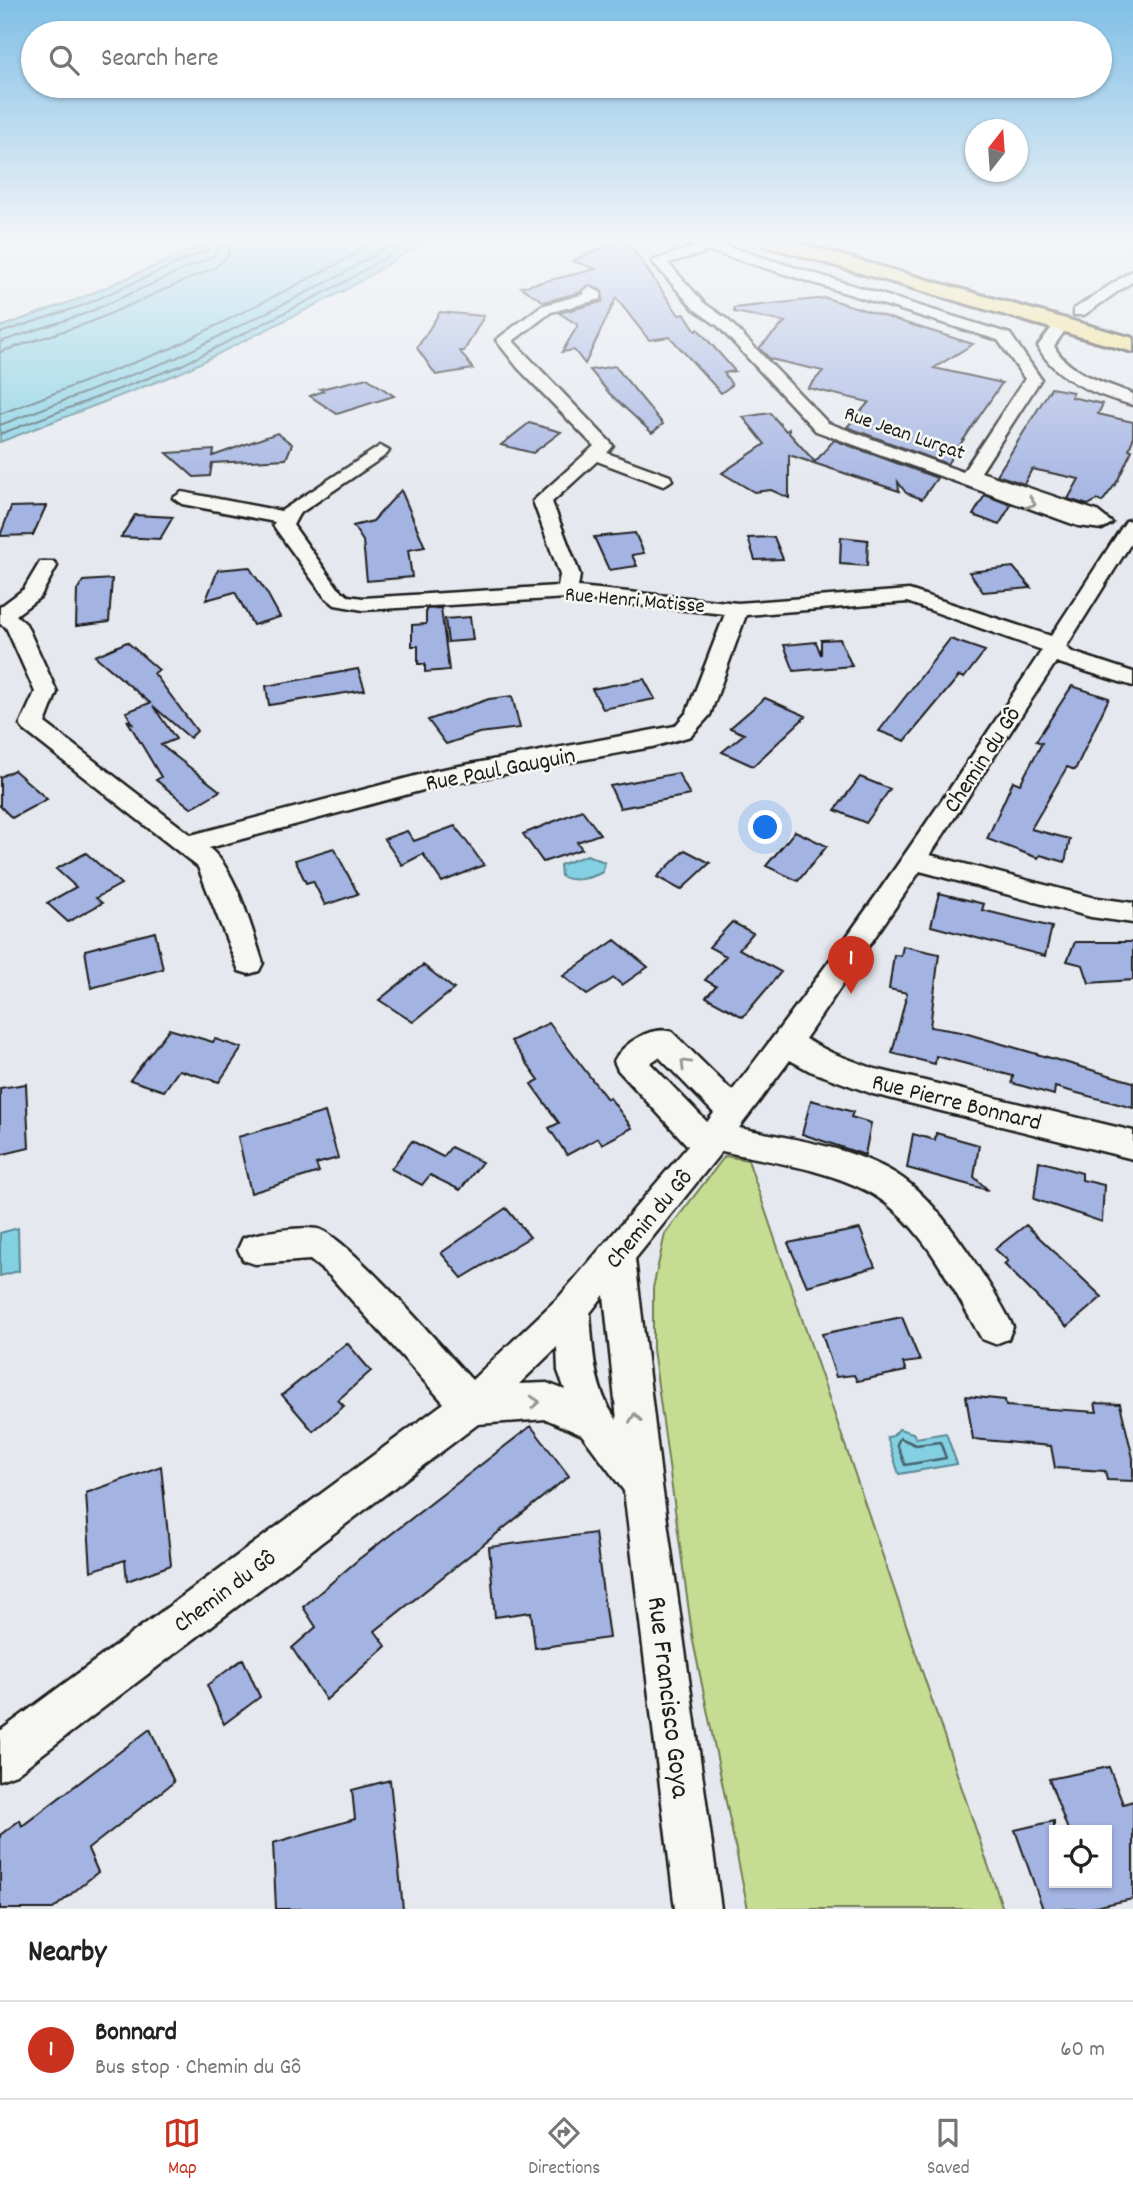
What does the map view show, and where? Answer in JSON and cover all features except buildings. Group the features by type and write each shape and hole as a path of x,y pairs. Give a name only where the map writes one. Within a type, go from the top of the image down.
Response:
{"highway":[{"path":"1082,330 1133,345"},
{"path":"1116,330 1133,335"}],"street":[{"path":"517,330 504,340 524,365 604,446 542,501 570,575 567,592"},
{"name":"Rue Jean Lurçat","path":"730,330 817,423 829,430 1086,522 1102,523 1131,531"},
{"path":"968,478 1034,379 1004,337 982,330"},
{"path":"1058,330 1045,346 1051,360 1066,370 1133,400"},
{"path":"182,498 287,518 291,511 380,451"},
{"path":"597,455 663,480"},
{"name":"Rue Henri Matisse","path":"287,518 283,525 290,536 313,569 342,601 363,604 567,592 738,609 909,596 1045,641 1064,657 1133,680"},
{"name":"Chemin du Gô","path":"0,1758 471,1406 572,1308 719,1131 786,1043 914,860 1131,531"},
{"path":"47,566 33,593 1,615 15,624 46,692 32,725 209,862 231,910 249,962"},
{"name":"Rue Paul Gauguin","path":"187,845 438,778 652,739 683,730 698,715 738,609"},
{"path":"914,860 1091,907 1133,913"},
{"name":"Rue Pierre Bonnard","path":"786,1043 821,1062 873,1081 1133,1145"},
{"path":"719,1131 849,1168 896,1193 933,1231 995,1327"},
{"path":"255,1249 316,1244 342,1265 471,1406"},
{"name":"Rue Francisco Goya","path":"617,1253 643,1486 698,1909"},
{"path":"572,1308 576,1371 595,1422"},
{"name":"Rue Francisco Goya","path":"471,1406 547,1401 595,1422 643,1486"}],"green space":[{"path":"725,1156 748,1160 1003,1909 748,1909 693,1641 653,1349 653,1288 665,1234"}],"water":[{"path":"0,330 265,330 182,372 0,442"},
{"path":"587,855 604,862 603,872 582,879 561,876 560,865"},
{"path":"18,1228 19,1271 0,1276 0,1233"},
{"path":"899,1429 913,1433 916,1438 946,1433 957,1464 899,1474 887,1437 893,1436"}],"place":[{"name":"Bonnard","path":"851,994"}]}
